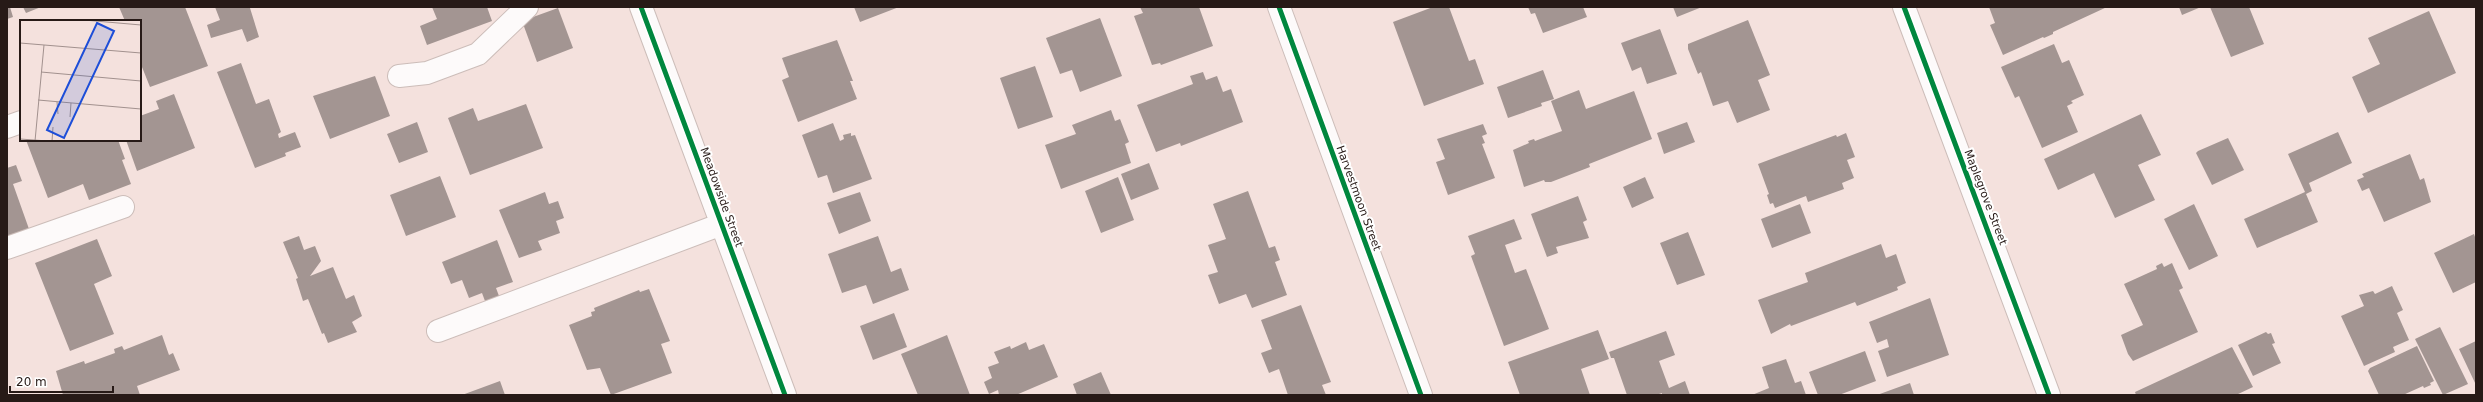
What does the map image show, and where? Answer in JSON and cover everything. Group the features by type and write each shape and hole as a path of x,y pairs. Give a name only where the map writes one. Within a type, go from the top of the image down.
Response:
{"street":[{"path":"399,76 427,73 478,54 527,7"},
{"name":"Meadowside Street","path":"641,7 785,395"},
{"name":"Harvestmoon Street","path":"1279,7 1421,395"},
{"name":"Maplegrove Street","path":"1904,7 2049,395"},
{"path":"7,127 20,122"},
{"path":"7,248 123,207"},
{"path":"438,331 722,224"}],"building":[{"path":"7,7 10,7 13,17 7,19"},
{"path":"23,7 41,7 26,13"},
{"path":"119,7 185,7 208,66 150,87 141,64 141,20 125,20"},
{"path":"215,7 253,7 250,8 259,37 247,42 242,29 211,38 207,25 220,20"},
{"path":"432,7 487,7 492,21 427,45 420,26 437,19"},
{"path":"854,7 899,7 860,22"},
{"path":"1140,7 1199,7 1213,46 1161,65 1160,63 1152,65 1134,16 1143,13"},
{"path":"1433,7 1449,7 1469,61 1475,59 1484,84 1424,106 1393,22"},
{"path":"1528,7 1583,7 1587,17 1543,33 1535,13 1531,14"},
{"path":"1673,7 1702,7 1677,17"},
{"path":"1989,7 2107,7 2053,32 2053,34 2003,55 1990,25 1995,23"},
{"path":"2179,7 2201,7 2182,15"},
{"path":"2210,7 2249,7 2264,44 2231,57"},
{"path":"558,8 573,48 537,62 522,21"},
{"path":"2429,11 2456,73 2368,113 2352,77 2380,64 2368,38"},
{"path":"1100,18 1122,76 1080,92 1072,70 1060,74 1046,38"},
{"path":"1748,20 1770,75 1758,80 1770,110 1737,123 1728,101 1713,106 1701,72 1698,74 1688,49 1688,44"},
{"path":"1660,29 1677,74 1647,84 1641,67 1632,71 1621,43"},
{"path":"837,40 853,81 850,81 857,99 798,122 782,80 789,77 782,58"},
{"path":"2054,44 2062,63 2069,60 2084,95 2071,101 2073,103 2067,106 2078,132 2042,148 2019,96 2015,98 2001,67"},
{"path":"241,63 256,104 269,99 281,132 278,134 279,138 295,132 301,147 285,153 286,156 255,168 217,72"},
{"path":"1035,66 1053,117 1018,129 1000,78"},
{"path":"1543,70 1554,99 1541,103 1542,106 1508,118 1497,87"},
{"path":"1203,72 1206,80 1217,76 1223,92 1231,89 1243,122 1181,146 1180,143 1156,152 1137,105 1193,84 1190,76"},
{"path":"375,76 390,116 330,139 313,96"},
{"path":"1579,90 1586,109 1634,91 1652,139 1589,164 1590,167 1551,182 1545,182 1544,180 1524,187 1513,150 1529,143 1528,141 1534,139 1535,141 1562,131 1551,101"},
{"path":"174,94 195,148 137,171 126,141 141,141 141,116 159,109 156,101"},
{"path":"526,104 543,148 470,175 448,118 473,108 478,121"},
{"path":"1111,110 1115,121 1120,119 1129,142 1125,144 1131,163 1061,189 1045,145 1076,134 1072,125"},
{"path":"2141,114 2161,155 2138,165 2155,200 2115,218 2094,173 2058,190 2044,159"},
{"path":"417,122 428,152 399,163 387,134"},
{"path":"1687,122 1695,142 1664,154 1657,133"},
{"path":"833,123 840,141 844,139 843,135 851,133 851,136 855,135 872,179 833,193 827,175 818,178 802,135"},
{"path":"1483,124 1487,134 1482,136 1485,143 1482,144 1495,178 1448,195 1436,162 1445,159 1437,139"},
{"path":"2338,132 2352,163 2309,183 2312,191 2306,194 2318,222 2257,248 2244,219 2305,192 2288,154"},
{"path":"1846,133 1855,157 1847,160 1854,178 1842,183 1844,189 1808,202 1806,196 1775,208 1773,203 1770,204 1767,195 1769,194 1758,164 1836,135 1837,137"},
{"path":"2228,138 2244,170 2212,185 2196,153"},
{"path":"26,141 118,141 125,159 122,160 131,184 89,200 83,184 48,198"},
{"path":"2410,154 2420,180 2424,178 2431,202 2384,222 2369,188 2362,191 2357,180 2364,177 2362,174"},
{"path":"1149,163 1159,189 1131,200 1121,174"},
{"path":"16,165 22,181 13,184 29,229 7,237 7,168"},
{"path":"440,176 456,217 406,236 390,195"},
{"path":"1118,177 1134,220 1101,233 1085,191"},
{"path":"1645,177 1654,198 1632,208 1623,187"},
{"path":"1248,191 1269,248 1275,246 1280,260 1275,262 1287,295 1252,308 1246,294 1219,304 1208,275 1218,272 1208,245 1226,239 1213,204"},
{"path":"545,192 549,204 558,201 564,218 556,221 560,233 538,241 542,250 519,258 499,210"},
{"path":"860,192 871,221 839,234 827,203"},
{"path":"1578,196 1587,220 1583,222 1589,238 1556,247 1558,253 1547,257 1531,214"},
{"path":"1800,204 1811,233 1772,248 1761,219"},
{"path":"2194,204 2218,256 2189,270 2164,219"},
{"path":"1514,219 1522,239 1505,245 1515,273 1526,269 1549,329 1504,346 1471,256 1475,254 1468,236"},
{"path":"1688,232 1705,275 1677,285 1660,243"},
{"path":"2474,234 2476,240 2476,282 2453,293 2434,253"},
{"path":"299,236 304,250 315,246 321,261 310,276 333,267 346,299 354,295 362,316 352,322 357,332 328,343 324,333 322,334 308,299 303,301 296,279 298,278 283,242"},
{"path":"878,236 891,272 901,268 909,290 873,304 866,285 842,293 828,254"},
{"path":"97,239 112,276 94,284 114,334 70,351 35,263"},
{"path":"497,240 513,282 496,288 499,296 485,301 482,293 469,298 462,280 451,284 442,262"},
{"path":"1881,244 1886,258 1896,254 1906,283 1897,287 1898,290 1857,306 1855,302 1791,326 1790,324 1771,334 1758,300 1808,282 1805,273"},
{"path":"2162,263 2164,267 2172,263 2183,288 2179,290 2198,332 2133,361 2128,354 2121,335 2143,325 2124,284 2157,269 2156,266"},
{"path":"2392,286 2403,310 2397,313 2409,340 2393,347 2395,352 2364,366 2341,316 2364,306 2359,295 2373,291 2375,294"},
{"path":"649,289 670,341 661,344 672,373 611,395 600,368 587,370 569,325 592,316 591,312 595,311 594,308 639,290 640,292"},
{"path":"1930,298 1949,355 1887,377 1878,351 1889,347 1887,339 1877,343 1869,322"},
{"path":"1301,305 1331,382 1322,385 1326,395 1288,395 1279,369 1269,373 1261,353 1272,349 1261,320"},
{"path":"894,313 907,347 873,360 860,326"},
{"path":"2440,327 2468,384 2443,395 2415,339"},
{"path":"1598,330 1609,359 1581,369 1590,395 1520,395 1508,362"},
{"path":"1666,331 1675,355 1659,361 1669,388 1685,381 1690,395 1662,395 1662,393 1656,395 1627,395 1614,358 1611,358 1609,352"},
{"path":"2266,332 2268,334 2271,333 2275,343 2272,344 2281,363 2253,376 2238,345"},
{"path":"162,335 169,355 173,353 180,370 137,386 140,395 63,395 56,371 84,361 85,364 115,353 114,349 122,346 124,350"},
{"path":"947,335 970,395 918,395 901,354"},
{"path":"2476,341 2476,385 2459,349"},
{"path":"1026,342 1029,350 1044,344 1058,377 1016,395 999,395 998,390 989,394 984,382 992,378 988,367 999,363 994,352 1010,346 1011,349"},
{"path":"2417,346 2434,381 2430,383 2431,385 2424,388 2423,386 2403,395 2379,395 2368,371 2370,368"},
{"path":"2232,347 2253,387 2236,395 2136,395 2135,392"},
{"path":"1865,351 1876,381 1839,395 1818,395 1809,372"},
{"path":"1786,359 1795,383 1801,381 1806,395 1752,395 1769,388 1762,367"},
{"path":"1101,372 1111,395 1077,395 1073,384"},
{"path":"500,381 505,395 462,395"},
{"path":"1910,383 1914,395 1877,395"}],"cycle path":[{"path":"641,7 785,395"},
{"path":"1279,7 1421,395"},
{"path":"1904,7 2049,395"}]}
